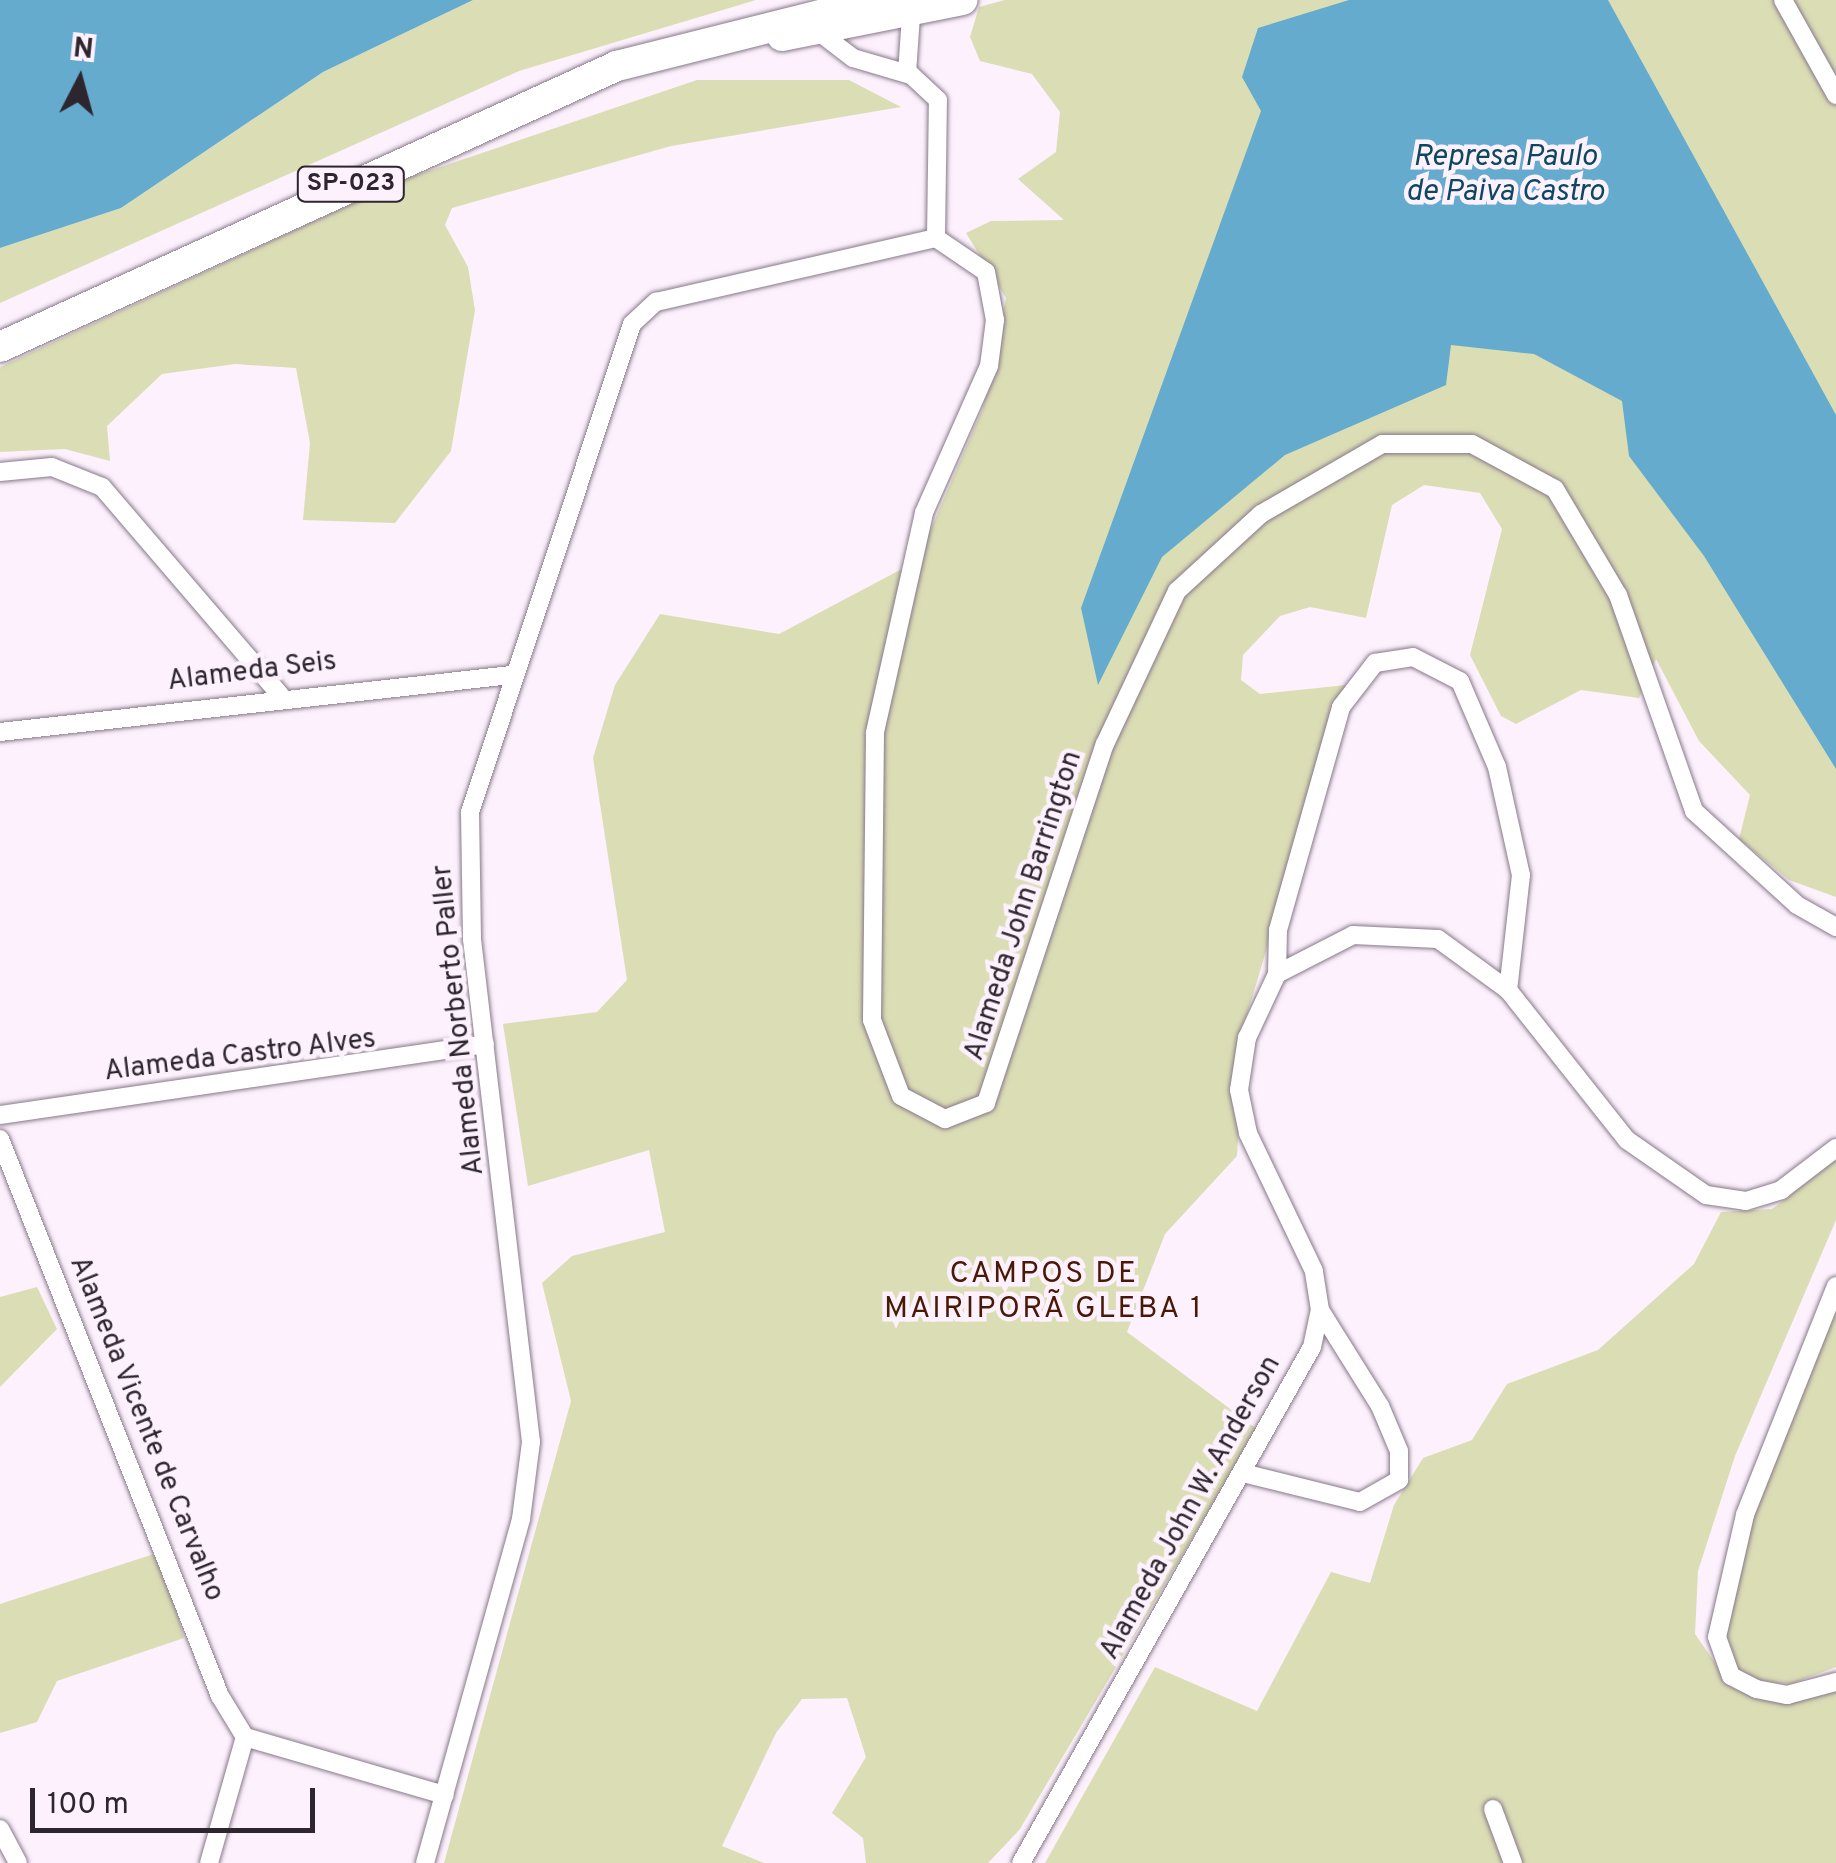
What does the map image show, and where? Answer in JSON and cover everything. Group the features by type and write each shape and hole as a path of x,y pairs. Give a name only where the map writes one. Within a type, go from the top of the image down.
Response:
{"main road":[{"name":"SP-023","path":"0,348 476,124 617,66 880,0"},
{"name":"SP-023","path":"710,43 819,32 911,16 962,0"}],"street":[{"path":"1783,0 1836,95"},
{"path":"907,73 911,16"},
{"path":"819,32 853,58 907,73 941,110 936,238"},
{"name":"Alameda Norberto Paller","path":"426,1863 521,1519 531,1442 485,1044 469,826 510,675 632,324 656,302 936,238"},
{"name":"Alameda John Barrington","path":"936,238 986,272 996,320 989,366 919,532 876,732 870,843 872,1020 901,1096 945,1120 969,1117 999,1077 1105,744 1177,591 1261,514 1382,444 1472,444 1555,489 1618,594 1694,812 1835,928"},
{"path":"0,472 52,467 102,488 280,695"},
{"path":"1248,1474 1360,1502 1399,1480 1399,1451 1380,1406 1320,1310 1314,1271 1248,1133 1239,1090 1247,1038 1276,974 1278,930 1342,707 1375,663 1413,656 1460,681 1497,766 1520,876 1508,990"},
{"name":"Alameda Seis","path":"0,732 280,695 510,675"},
{"path":"1276,974 1326,943 1413,931 1464,952 1508,990 1626,1140 1706,1195 1746,1202 1781,1190 1836,1148"},
{"name":"Alameda Castro Alves","path":"0,1115 485,1044"},
{"name":"Alameda Vicente de Carvalho","path":"0,1140 220,1696 245,1737"},
{"path":"1836,1286 1722,1582 1716,1637 1732,1676 1787,1695 1836,1682"},
{"name":"Alameda John W. Anderson","path":"1022,1863 1248,1474 1320,1310"},
{"path":"209,1863 245,1737 445,1794"},
{"path":"1492,1809 1513,1863"},
{"path":"0,1830 18,1863"}],"green space":[{"path":"473,0 756,0 519,71 0,303 0,248 121,208 323,72"},
{"path":"1005,0 1836,0 1836,897 1789,880 1739,839 1750,795 1699,741 1656,659 1639,698 1581,690 1516,724 1501,716 1470,655 1502,529 1480,493 1424,485 1392,505 1366,618 1310,607 1280,616 1243,655 1241,680 1260,694 1346,685 1245,1021 1237,1156 1165,1234 1127,1332 1257,1429 1020,1829 988,1863 866,1863 863,1838 832,1813 866,1757 847,1698 802,1699 776,1733 722,1846 764,1863 444,1863 571,1401 542,1283 572,1256 665,1232 649,1150 528,1186 503,1024 597,1012 627,980 593,758 615,685 660,614 779,634 917,561 983,408 1006,298 966,233 991,221 1064,220 1018,179 1056,152 1060,112 1032,74 980,61 970,37 979,7"},
{"path":"697,80 849,80 901,107 671,146 452,208 445,225 468,267 475,310 451,451 395,523 303,520 310,443 296,368 235,364 162,374 107,426 110,461 65,449 0,452 0,367 408,178"},
{"path":"1836,1160 1836,1220 1735,1456 1698,1571 1695,1634 1732,1687 1773,1700 1813,1698 1836,1684 1836,1863 1045,1863 1155,1667 1257,1711 1331,1572 1370,1583 1394,1505 1423,1458 1472,1440 1507,1384 1598,1350 1694,1264 1721,1212 1772,1209"},
{"path":"37,1287 57,1329 0,1387 0,1297"},
{"path":"1836,1301 1836,1667 1791,1684 1757,1681 1736,1669 1725,1646 1730,1576"},
{"path":"160,1552 184,1638 57,1681 37,1722 0,1733 0,1604"}],"water":[{"path":"0,0 473,0 323,72 121,208 0,248"},
{"name":"Represa Paulo de Paiva Castro","path":"1349,0 1608,0 1836,415 1836,769 1704,556 1629,456 1622,401 1534,354 1451,345 1446,385 1285,455 1162,557 1098,685 1081,608 1261,111 1242,77 1258,28"}],"district":[{"name":"CAMPOS DE MAIRIPORÃ GLEBA 1","path":"1044,1292"}]}
